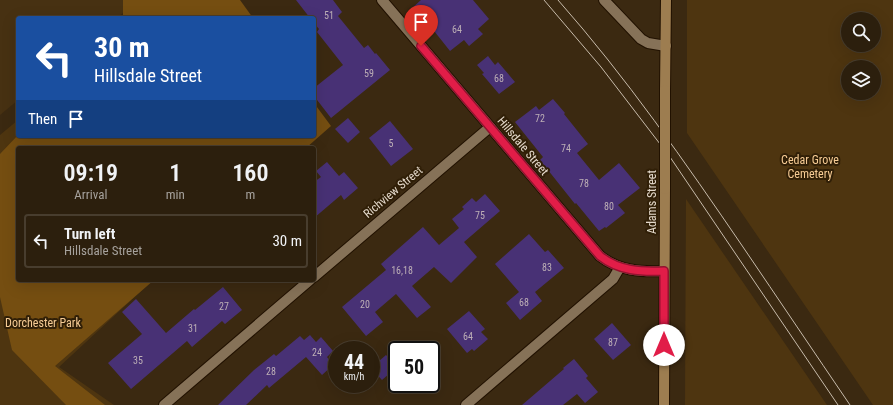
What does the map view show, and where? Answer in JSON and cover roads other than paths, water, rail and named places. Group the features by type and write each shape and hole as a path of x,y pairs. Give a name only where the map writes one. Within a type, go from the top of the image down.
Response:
{"main road":[{"name":"Adams Street","path":"664,405 666,0"}],"street":[{"name":"Hillsdale Street","path":"382,0 594,250 606,261 620,267 638,270 664,271"},
{"path":"604,0 640,39 648,43 666,46"},
{"name":"Richview Street","path":"316,275 490,127"},
{"path":"466,405 613,279 620,267"},
{"path":"164,405 308,282"}],"tram line":[{"path":"544,0 601,67 670,157 838,405"},
{"path":"558,0 607,59 677,152 850,405"}],"park label":[{"name":"Cedar Grove Cemetery","path":"810,167"},
{"name":"Dorchester Park","path":"43,323"}]}
